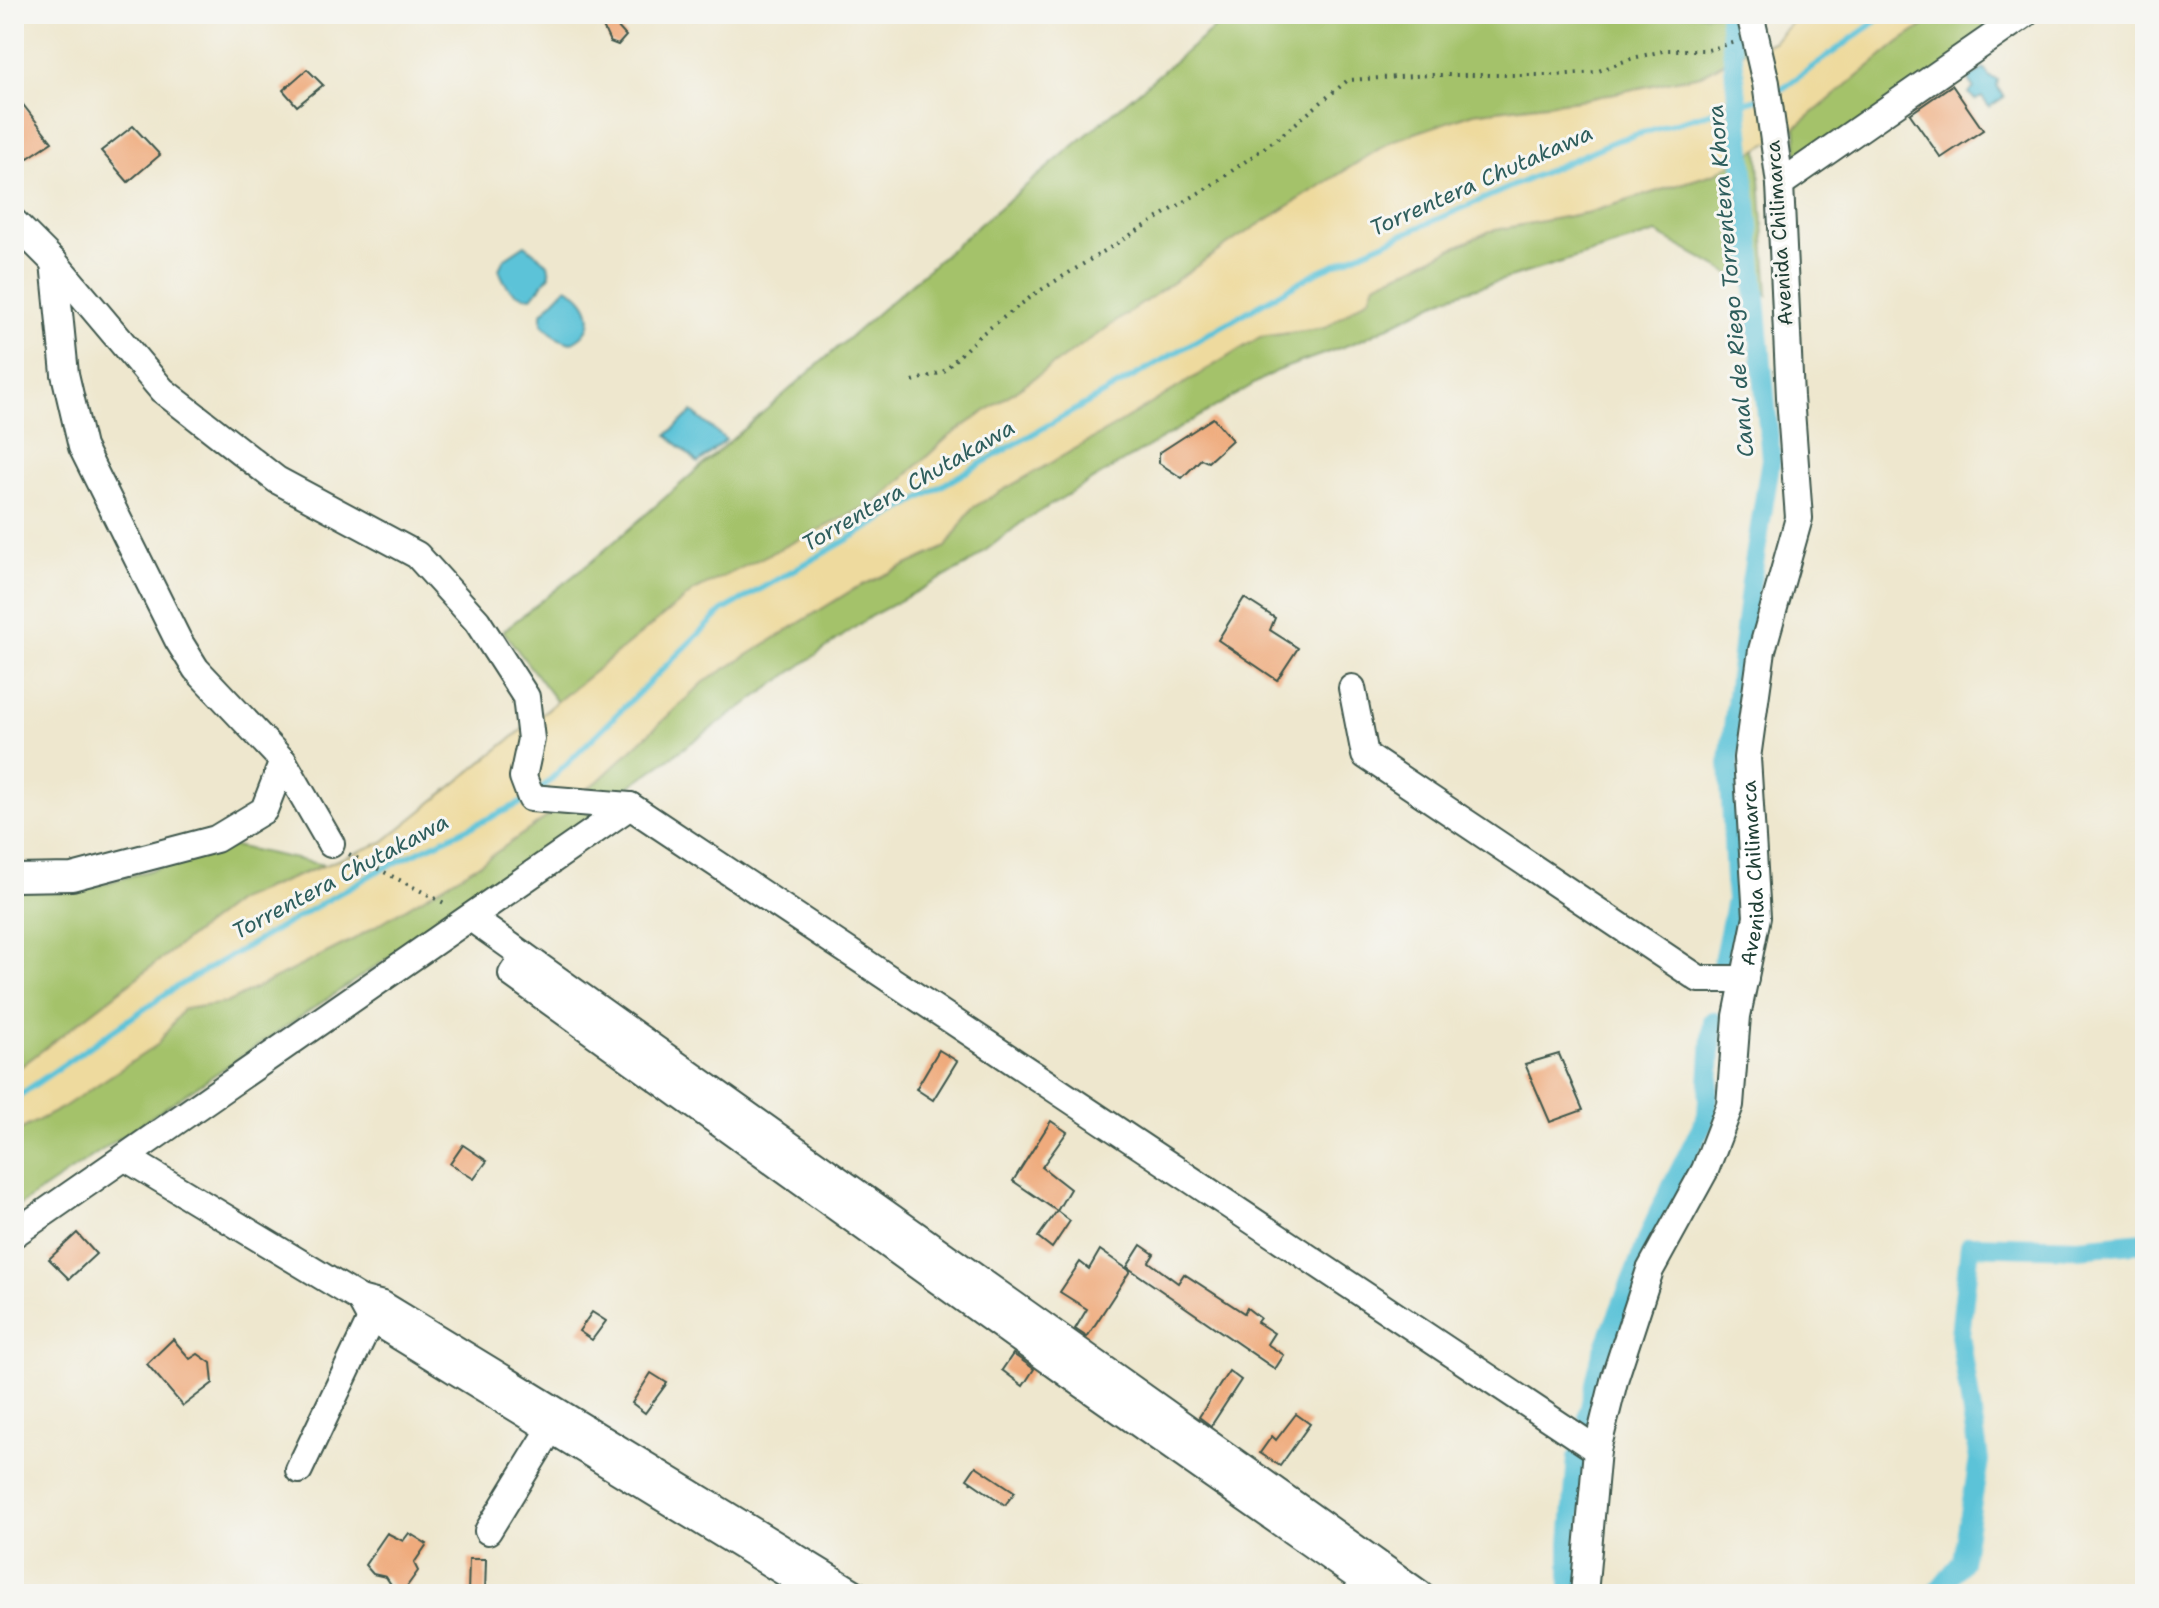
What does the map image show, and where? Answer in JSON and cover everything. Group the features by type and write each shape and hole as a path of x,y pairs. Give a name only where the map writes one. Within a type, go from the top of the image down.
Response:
{"street":[{"path":"1780,184 2025,14"},
{"name":"Avenida Chilimarca","path":"1584,1594 1597,1450 1615,1377 1650,1270 1705,1170 1730,1105 1737,1016 1757,917 1747,758 1762,650 1799,518 1780,184 1766,83 1752,25"},
{"path":"14,222 54,262 162,390 277,480 417,555 477,621 526,697 531,739 523,777 531,798 630,806 1597,1450"},
{"path":"54,262 65,374 82,447 178,640 196,669 283,761 331,844"},
{"path":"1352,688 1365,755 1699,979 1745,979"},
{"path":"14,878 72,877 216,839 264,810 283,761"},
{"path":"14,1234 630,806"},
{"path":"471,918 1420,1594"},
{"path":"126,1158 366,1309 550,1430 820,1594"},
{"path":"366,1309 383,1305 856,1594"},
{"path":"299,1470 366,1309"},
{"path":"488,1531 550,1430"}],"path":[{"path":"913,381 943,372 979,336 1036,293 1215,183 1278,138 1348,80 1596,72 1633,58 1667,50 1708,50 1752,25"},
{"path":"331,844 471,918"}],"green space":[{"path":"1231,14 1738,14 1745,51 1701,75 1587,99 1474,113 1392,141 1236,239 947,438 880,500 694,591 557,702 503,631 591,562 980,224"},
{"path":"1941,14 2026,14 1799,184 1796,127 1899,42"},
{"path":"1758,149 1768,295 1656,233 1447,297 1359,341 1276,371 1022,522 967,565 871,616 637,781 509,877 14,1209 14,1133 62,1108 157,1045 183,1009 226,1003 352,940 481,863 598,781 704,682 854,589 946,547 972,508 1260,337 1325,328 1375,284 1490,231 1590,212 1716,173"},
{"path":"234,846 324,865 238,900 14,1072 14,892 40,888 89,888"}],"sand":[{"path":"1800,14 1941,14 1899,42 1796,127 1716,173 1590,212 1490,231 1375,284 1370,297 1325,328 1260,337 972,508 946,547 854,589 704,682 598,781 481,863 352,940 226,1003 183,1009 157,1045 62,1108 14,1133 14,1072 238,900 383,842 694,591 880,500 947,438 1236,239 1392,141 1474,113 1587,99 1701,75 1745,51 1773,42"}],"water":[{"path":"1984,69 1990,77 1998,80 1997,87 2004,97 1989,107 1982,97 1975,100 1969,93 1974,88 1968,78"},
{"path":"525,245 548,264 550,275 532,297 520,295 511,289 499,269 504,259"},
{"path":"567,287 582,300 590,315 586,330 570,343 557,338 542,324 542,313"},
{"path":"692,412 726,440 698,463 667,435"}],"building":[{"path":"597,14 606,14 626,36 618,45 610,42"},
{"path":"307,69 323,85 297,106 283,90"},
{"path":"1952,85 1983,130 1941,158 1910,114"},
{"path":"14,93 52,142 28,158 14,140"},
{"path":"133,126 160,155 128,182 101,151"},
{"path":"1213,418 1232,440 1208,462 1201,459 1182,478 1159,463 1159,453"},
{"path":"1244,598 1275,618 1270,630 1298,648 1277,680 1218,640"},
{"path":"939,1050 957,1061 933,1100 916,1089"},
{"path":"1559,1054 1583,1110 1550,1122 1525,1064"},
{"path":"1051,1121 1067,1132 1042,1167 1070,1189 1057,1211 1013,1181"},
{"path":"463,1145 487,1161 474,1179 450,1164"},
{"path":"1057,1211 1070,1221 1052,1248 1038,1237"},
{"path":"77,1233 96,1254 69,1279 49,1259"},
{"path":"1141,1245 1154,1254 1149,1262 1178,1283 1184,1274 1244,1313 1247,1308 1260,1318 1257,1322 1274,1333 1267,1344 1284,1355 1275,1369 1127,1267"},
{"path":"1100,1250 1130,1271 1087,1337 1075,1329 1087,1309 1060,1292 1080,1262 1089,1269"},
{"path":"592,1312 606,1321 592,1340 579,1331"},
{"path":"173,1339 190,1359 198,1354 211,1363 213,1383 183,1406 147,1364"},
{"path":"1013,1354 1034,1369 1023,1386 1002,1370"},
{"path":"1229,1371 1241,1380 1211,1426 1199,1417"},
{"path":"651,1373 667,1383 645,1413 632,1403"},
{"path":"1296,1414 1310,1424 1280,1466 1260,1453 1272,1436 1276,1440"},
{"path":"976,1466 1015,1492 1005,1505 967,1479"},
{"path":"387,1533 403,1541 409,1533 427,1544 414,1563 418,1571 405,1589 392,1586 386,1577 373,1574 365,1565"},
{"path":"469,1559 486,1559 485,1594 468,1594"}],"waterway":[{"name":"Canal de Riego Torrentera Khora","path":"1721,971 1736,900 1729,761 1751,582 1771,459 1729,14"},
{"name":"Torrentera Chutakawa","path":"1775,94 1886,14"},
{"name":"Torrentera Chutakawa","path":"540,790 722,611 1317,272 1615,141 1760,98"},
{"name":"Torrentera Chutakawa","path":"14,1099 173,989 378,871 525,801"},
{"name":"Canal de Riego Torrentera Khora","path":"1588,1416 1601,1357 1658,1214 1707,1116 1713,1021"},
{"name":"Canal de Riego Torrentera Khora","path":"1935,1594 1962,1562 1979,1460 1960,1335 1970,1245 2078,1248 2145,1242"},
{"name":"Canal de Riego Torrentera Khora","path":"1570,1594 1570,1544 1577,1458"}]}
